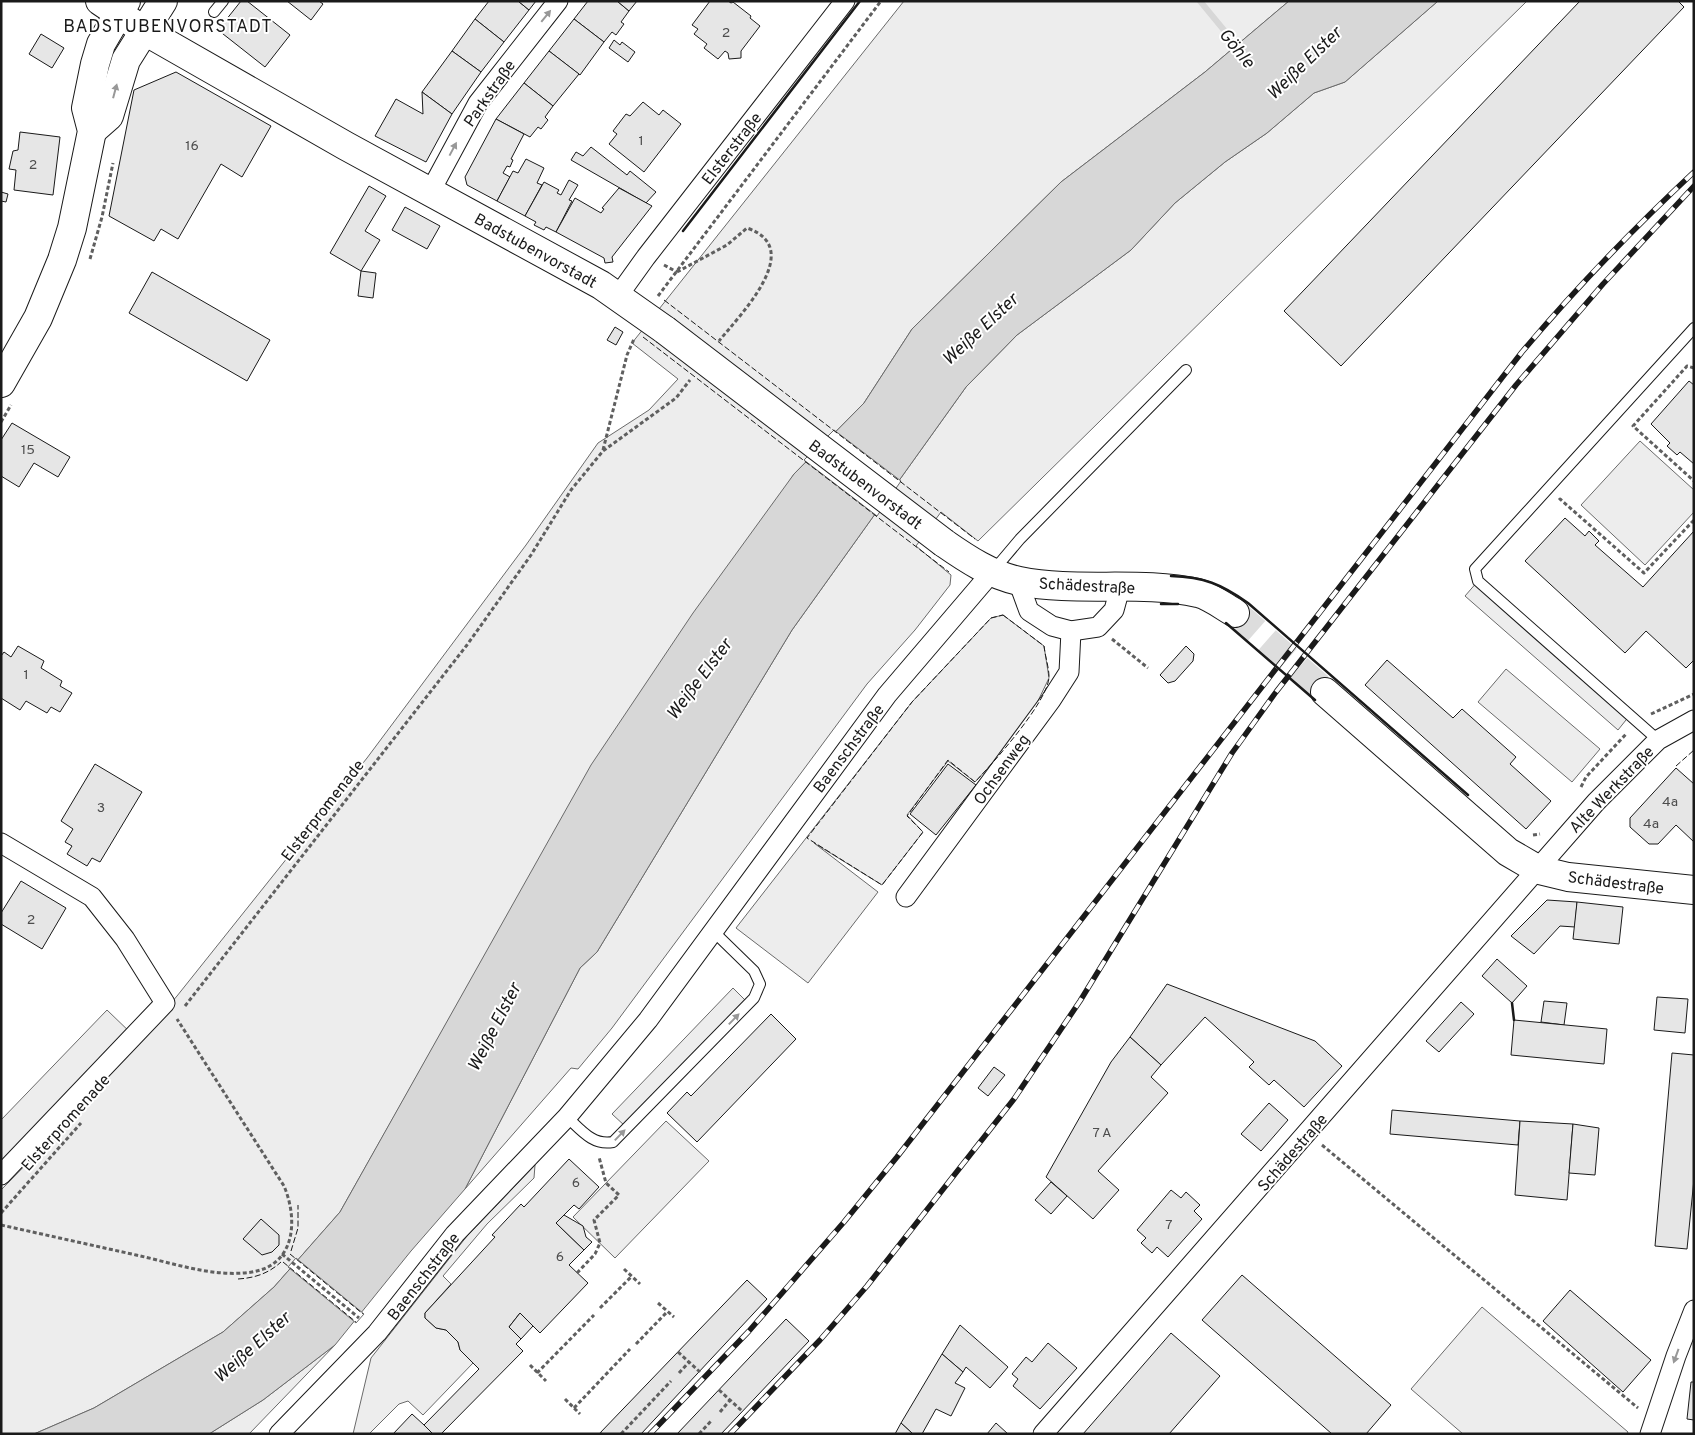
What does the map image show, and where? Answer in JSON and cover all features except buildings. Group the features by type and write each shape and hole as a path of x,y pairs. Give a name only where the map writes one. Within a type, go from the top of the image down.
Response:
{"main road":[{"path":"92,131 109,116 120,75 144,30 163,1"},
{"path":"1,383 38,318 62,260 74,220 92,131 86,108 89,86 115,5"},
{"name":"Badstubenvorstadt","path":"115,5 144,30 618,296 944,543"},
{"name":"Schädestraße","path":"944,543 969,561 1018,581 1162,589 1199,593 1235,613"},
{"name":"Schädestraße","path":"1325,692 1508,852 1539,870 1594,881 1694,890"}],"street":[{"name":"Parkstraße","path":"430,192 478,103 558,1"},
{"name":"Elsterstraße","path":"618,296 646,257 845,1"},
{"name":"Baenschstraße","path":"279,1434 377,1333 456,1234 567,1117 648,1020 887,695 992,572"},
{"path":"1018,581 1029,611 1052,626 1071,631 1098,627 1114,610 1120,588"},
{"name":"Ochsenweg","path":"906,897 1051,700 1068,672 1071,631"},
{"name":"Alte Werkstraße","path":"1539,870 1596,802 1658,740 1692,724"},
{"path":"1,843 92,897 125,939 170,1010 1,1175"},
{"name":"Schädestraße","path":"1044,1434 1539,870"},
{"path":"1652,1427 1694,1310"}],"lane":[{"path":"214,12 223,1"},
{"path":"1658,740 1478,581 1475,569 1694,328"},
{"path":"992,572 1034,525 1186,370"},
{"path":"567,1117 594,1142 603,1144 613,1142 754,998 760,984 754,971 714,932"}],"path":[{"path":"654,300 881,1"},
{"path":"677,272 726,245 747,228 764,238 771,248 772,256 768,274 754,297 714,348"},
{"path":"603,451 627,355 635,337"},
{"path":"1694,368 1687,366 1634,426 1694,480"},
{"name":"Elsterpromenade","path":"169,1024 170,1010 467,645 530,555 571,490 603,451 623,434 650,418 676,398 692,376"},
{"path":"1554,506 1560,499 1644,573 1694,520"},
{"path":"1098,627 1148,668"},
{"path":"1,1225 181,1266 228,1273 253,1272 266,1267 282,1254 289,1239 293,1220 290,1200 284,1186 170,1010"},
{"name":"Elsterpromenade","path":"1,1213 85,1118"},
{"path":"1308,1133 1652,1427"},
{"path":"577,1273 594,1254 600,1243 594,1220 619,1195 606,1183 594,1142"},
{"path":"282,1254 359,1318"},
{"path":"624,1269 640,1284"},
{"path":"600,1308 632,1276"},
{"path":"658,1303 674,1317"},
{"path":"636,1344 668,1312"},
{"path":"537,1372 594,1315"},
{"path":"574,1408 630,1349"},
{"path":"678,1352 700,1372"},
{"path":"679,1373 689,1362"},
{"path":"530,1365 546,1381"},
{"path":"620,1434 671,1381"},
{"path":"719,1390 742,1412"},
{"path":"565,1399 580,1414"},
{"path":"720,1412 730,1400"},
{"path":"699,1434 712,1420"}],"shaded area":[{"path":"904,1 1289,1 1205,72 1061,182 912,329 864,403 794,474 510,911 340,1212 274,1287 223,1332 94,1408 34,1434 1,1434 1,1190 82,1107 177,996 367,758 526,545 598,443 649,410 678,379 632,343"},
{"path":"1438,1 1527,1 978,541 941,512 916,546 951,575 950,585 915,630 867,684 612,1028 578,1069 571,1068 465,1189 580,968 597,952 792,630 966,387 1017,335 1131,250 1175,203 1225,162 1267,133 1314,93 1345,82"},
{"path":"1640,441 1694,490 1694,512 1645,565 1581,505"},
{"path":"1478,581 1630,715 1618,730 1465,596"},
{"path":"1003,615 1044,646 1049,678 1036,705 1010,744 975,782 948,761 907,815 923,832 882,885 814,843 878,892 808,983 736,928 912,702 991,618"},
{"path":"1506,669 1600,749 1572,782 1478,702"},
{"path":"733,988 745,1000 625,1126 612,1114"},
{"path":"107,1010 134,1036 1,1175 1,1120"},
{"path":"666,1121 709,1161 615,1258 573,1217"},
{"path":"535,1165 534,1178 487,1224 443,1276 451,1284 425,1313 425,1318 436,1328 446,1330 458,1342 460,1350 473,1363 423,1415 408,1401 399,1404 369,1434 353,1434 371,1358 467,1236"},
{"path":"1482,1307 1628,1432 1627,1434 1463,1434 1411,1389"},
{"path":"335,1345 249,1434 209,1434 263,1400"}],"water":[{"name":"Weiße Elster","path":"1289,1 1438,1 1345,82 1314,93 1267,133 1225,162 1175,203 1131,250 1017,335 966,387 792,630 597,952 580,968 465,1189 411,1251 335,1345 263,1400 209,1434 34,1434 94,1408 223,1332 274,1287 340,1212 591,765 693,613 794,474 864,403 912,329 1061,182 1205,72"}],"pier":[{"path":"834,430 901,481 877,516 804,460"},
{"path":"296,1258 364,1314 356,1323 288,1267"}],"waterway":[{"name":"Göhle","path":"1200,1 1242,52"}],"tunnel":[{"path":"1235,613 1325,692"}],"railway":[{"path":"650,1434 749,1331 844,1222 897,1157 1522,352 1605,259 1694,172"},
{"path":"730,1434 820,1340 867,1286 1014,1099 1080,1001 1232,753 1276,692 1516,385 1603,284 1694,186"}],"fence":[{"path":"664,300 975,539"},
{"path":"643,337 949,572"},
{"path":"1003,615 1044,646 1049,677 1040,701 994,761 975,782 948,760 907,816 923,832 882,885 807,838 912,702 991,618 1003,615"},
{"path":"1676,766 1694,750"},
{"path":"291,1251 298,1228 298,1205"},
{"path":"290,1254 363,1314"},
{"path":"238,1279 261,1275 281,1262"},
{"path":"283,1262 356,1322"}],"wall":[{"path":"683,231 860,1"},
{"path":"1171,576 1193,578 1212,583 1248,603 1468,795"},
{"path":"1161,604 1178,604"},
{"path":"1226,623 1315,700"},
{"path":"1512,1003 1514,1020"}],"district":[{"name":"BADSTUBENVORSTADT","path":"168,26"}]}
